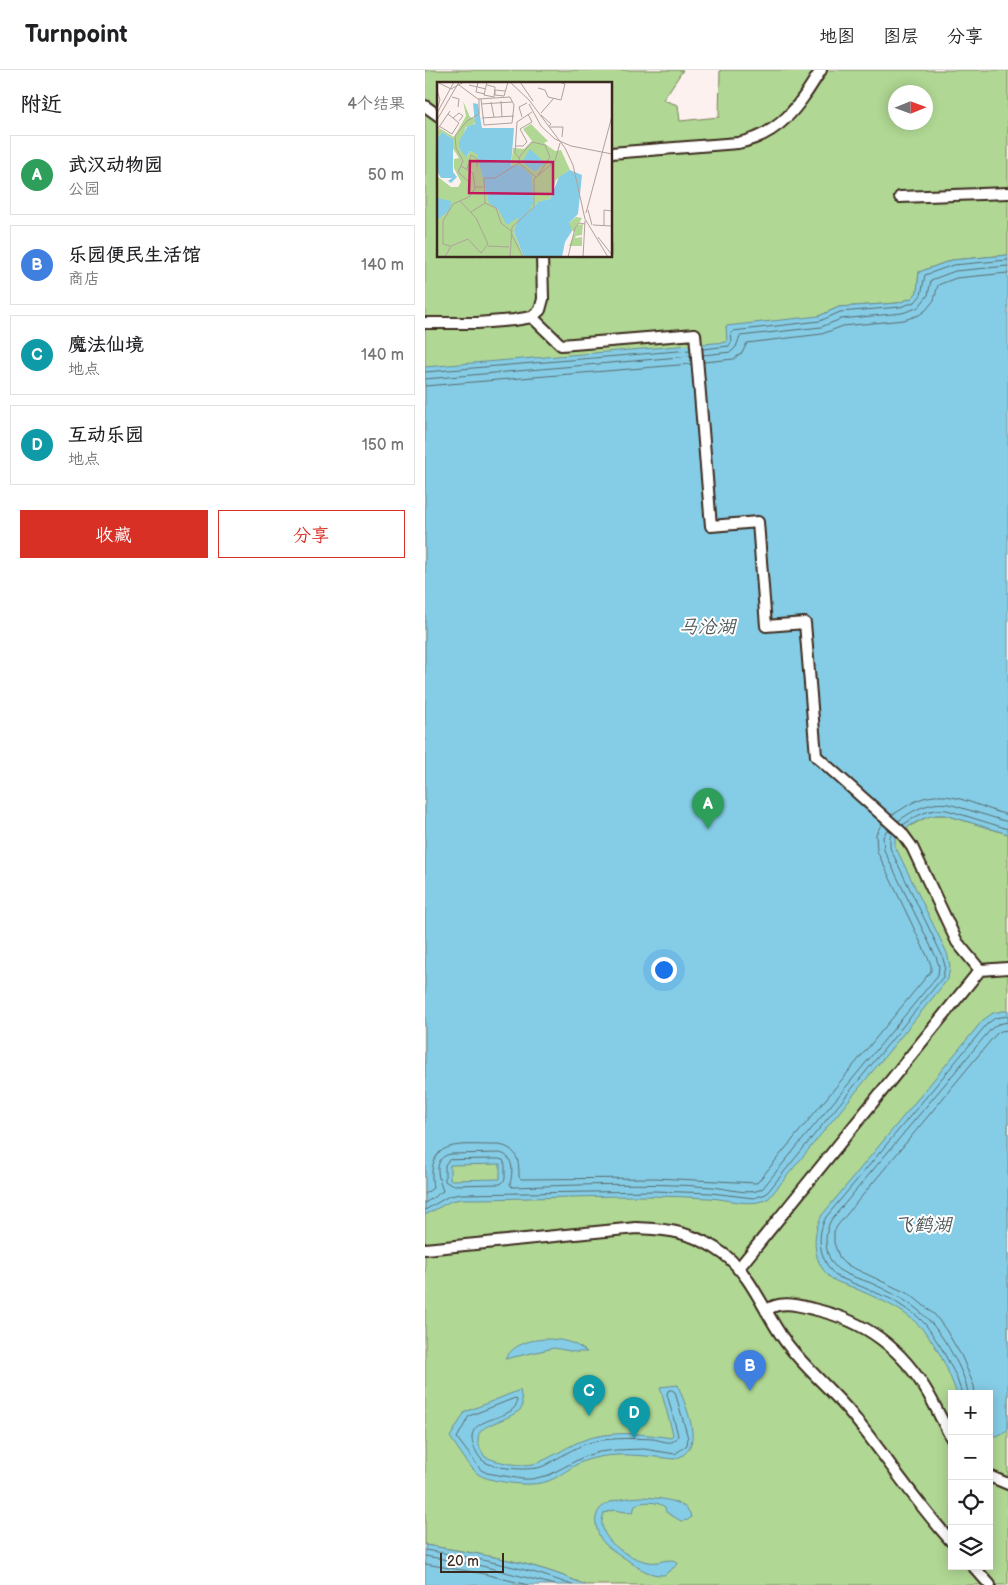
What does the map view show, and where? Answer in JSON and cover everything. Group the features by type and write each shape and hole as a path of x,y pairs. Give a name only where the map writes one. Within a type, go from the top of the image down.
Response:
{"lane":[{"path":"613,153 738,143 752,139 788,118 797,108 821,70"},
{"path":"425,106 437,115"},
{"path":"900,197 1008,193"},
{"path":"425,323 486,322 532,317 540,310 543,299 542,258"},
{"path":"532,317 561,344 695,334 711,526 758,522 766,626 805,623 816,756 901,832 912,847 957,942 981,970"},
{"path":"738,1269 981,970 1008,968"},
{"path":"425,1249 636,1228 662,1229 683,1233 702,1240 726,1256 738,1269 786,1342 840,1400 933,1521 948,1538"},
{"path":"766,1311 771,1306 781,1304 811,1308 850,1321 873,1333 898,1352 918,1376 950,1435"},
{"path":"993,1478 1008,1484"},
{"path":"977,1570 990,1585"}],"green space":[{"path":"425,70 683,70 663,100 678,105 680,121 719,117 720,70 1008,70 1008,255 952,260 919,272 917,292 912,298 898,303 839,307 819,316 910,826 931,815 946,815 1008,834 1008,1585 585,1585 547,1570 425,1545"}],"water":[{"name":"马沧湖","path":"1008,255 1008,834 946,815 939,815 926,817 897,834 895,838 895,846 947,953 950,966 948,979 769,1198 748,1203 709,1198 647,1196 461,1199 451,1201 425,1215 425,367 727,342 726,326 819,316 839,307 898,303 912,298 917,292 919,272 952,260","holes":["500,1164 500,1179 450,1180 450,1165"]},
{"name":"飞鹤湖","path":"1008,1011 1008,1430 997,1436 993,1436 993,1390 955,1390 934,1344 920,1327 912,1319 891,1305 834,1280 821,1267 815,1241 818,1223 822,1215 983,1020 993,1013"},
{"path":"546,1339 568,1342 587,1352 554,1348 505,1359 517,1346 534,1340"},
{"path":"678,1385 689,1415 692,1437 690,1447 684,1454 674,1459 631,1455 598,1457 582,1462 545,1482 534,1484 512,1483 496,1481 478,1474 467,1462 450,1437 465,1412 520,1390 522,1408 481,1431 478,1437 479,1445 485,1457 506,1463 529,1465 542,1461 580,1441 604,1435 633,1434 671,1438 673,1434 660,1387"},
{"path":"642,1497 678,1503 689,1511 691,1517 688,1520 681,1521 666,1512 665,1507 662,1505 650,1502 642,1503 635,1505 633,1513 614,1510 604,1513 603,1530 608,1538 623,1552 641,1560 653,1562 676,1561 678,1564 664,1575 648,1572 634,1565 604,1543 597,1530 596,1517 604,1505 627,1498"},
{"path":"425,1545 547,1570 585,1585 425,1585"}],"place":[{"name":"武汉动物园","path":"708,829"},
{"name":"乐园便民生活馆","path":"750,1391"},
{"name":"魔法仙境","path":"589,1416"},
{"name":"互动乐园","path":"634,1438"}]}
